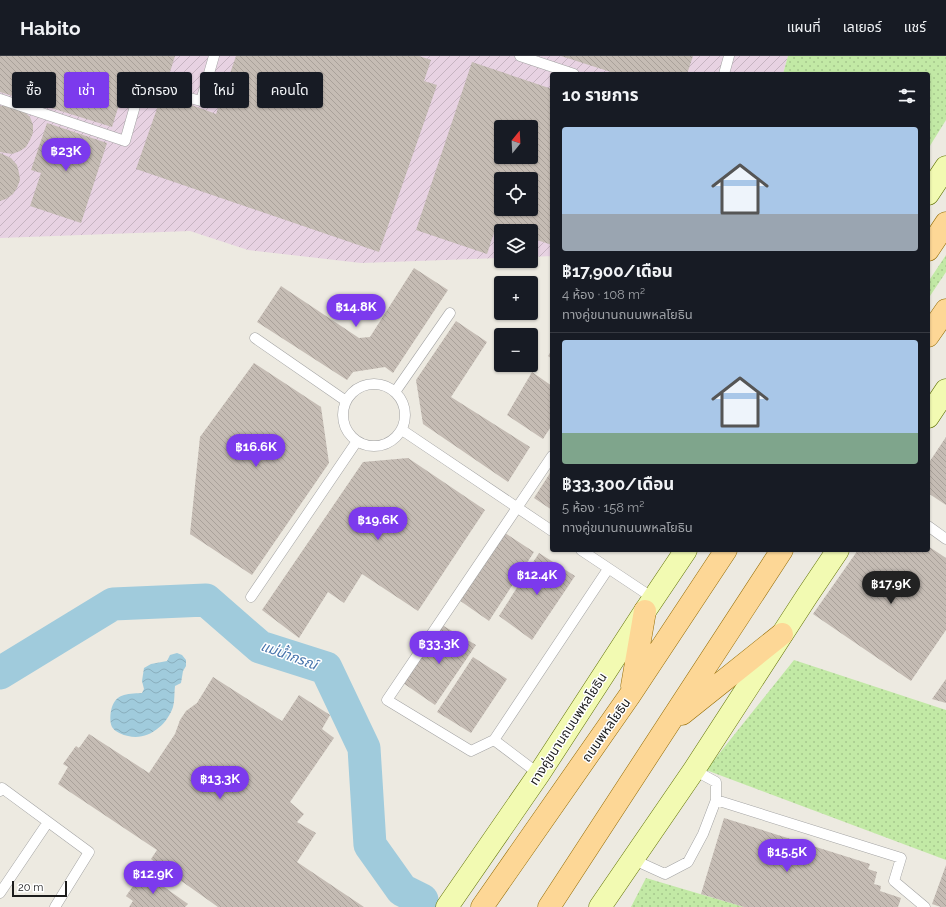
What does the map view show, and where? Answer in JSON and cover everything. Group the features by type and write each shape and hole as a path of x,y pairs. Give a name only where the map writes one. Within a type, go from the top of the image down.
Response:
{"main road":[{"path":"930,191 946,168"},
{"path":"930,247 946,223"},
{"path":"930,333 946,310"},
{"path":"930,414 946,390"},
{"name":"ทางคู่ขนานถนนพหลโยธิน","path":"447,907 539,774 685,552"},
{"name":"ถนนพหลโยธิน","path":"482,907 630,695 725,552"},
{"path":"549,907 781,552"},
{"path":"600,907 694,770 837,552"},
{"path":"630,695 649,605"},
{"path":"668,726 782,634"}],"lane":[{"path":"0,99 125,141 141,84 201,101 214,56"},
{"path":"520,56 568,72"},
{"path":"725,72 729,56"},
{"path":"395,392 450,314"},
{"path":"255,338 346,401"},
{"path":"371,384 382,385 395,392 402,401 405,411 405,420 402,430 393,440 384,445 373,446 357,441 347,430 343,420 343,411 346,401 353,392 361,387 371,384"},
{"path":"402,430 550,530"},
{"path":"251,597 357,441"},
{"path":"550,459 387,700 471,751 494,740 608,569"},
{"path":"930,527 946,539"},
{"path":"584,552 608,569 649,605"},
{"path":"494,740 539,774"},
{"path":"632,859 665,874 688,862 703,834 716,800 716,782 694,770"},
{"path":"0,791 2,788 89,852 55,907"},
{"path":"716,800 901,858 894,881 925,907"},
{"path":"0,893 48,822"}],"shaded area":[{"path":"0,56 788,56 784,72 550,72 550,256 538,257 538,224 494,224 494,258 361,263 248,250 190,231 0,238"}],"green space":[{"path":"788,56 946,56 946,120 930,146 930,72 784,72"},
{"path":"946,255 946,272 930,296 930,279"},
{"path":"794,660 946,710 946,860 706,770"},
{"path":"646,878 744,907 631,907"}],"water":[{"path":"177,653 182,655 186,660 186,666 183,671 181,683 175,686 173,707 166,720 156,730 143,736 128,736 115,730 111,725 110,717 115,701 126,694 142,693 144,689 142,681 144,668 151,664 167,661 170,655"}],"building":[{"path":"0,56 175,56 170,72 117,72 118,108 112,127 51,108 56,108 56,72 12,72 12,96 0,92"},
{"path":"236,56 419,56 431,60 424,81 437,85 379,252 136,169 157,108 192,108 192,105 216,114 218,108 249,108 249,72 230,72"},
{"path":"561,56 693,56 688,72 611,72"},
{"path":"472,62 550,88 550,244 538,240 538,224 494,224 494,233 487,254 416,230"},
{"path":"9,105 12,106 12,108 24,111 30,117 33,125 33,133 26,147 12,154 0,152 0,106"},
{"path":"47,123 107,143 81,223 30,206 41,173 31,170"},
{"path":"0,153 11,158 17,165 20,180 13,194 0,201"},
{"path":"414,268 448,290 393,373 385,367 353,372 347,380 257,322 281,286 359,338 370,337"},
{"path":"456,321 487,342 451,397 530,447 508,482 423,424 416,380"},
{"path":"254,363 321,407 329,463 252,575 190,534 200,437"},
{"path":"532,372 550,385 550,428 543,439 507,415"},
{"path":"946,437 946,505 930,494 930,461"},
{"path":"408,458 485,510 418,611 362,574 344,603 328,592 299,638 262,610 363,462"},
{"path":"550,473 550,509 534,498"},
{"path":"505,533 534,552 489,621 459,600"},
{"path":"930,547 946,558 946,630 911,681 813,614 857,552 930,552"},
{"path":"539,553 575,576 532,640 499,616"},
{"path":"442,625 476,645 435,705 403,683"},
{"path":"473,657 507,679 471,733 437,712"},
{"path":"213,677 282,721 299,695 330,715 322,729 334,738 290,802 304,814 297,822 316,833 297,862 364,907 218,907 151,859 157,850 58,784 68,767 63,764 76,746 79,748 89,734 149,773 175,734 180,720 186,711 197,703"},
{"path":"946,679 946,703 932,699"},
{"path":"724,818 870,864 868,869 877,872 874,884 881,886 880,891 901,898 898,907 744,907 701,894"},
{"path":"946,865 946,907 941,907 932,904"},
{"path":"143,872 188,904 185,907 129,907 133,901 126,896"}],"waterway":[{"name":"แม่น้ำกรณ์","path":"0,673 113,604 206,600 260,647 326,668 364,748 370,845 402,890 422,900"}]}
